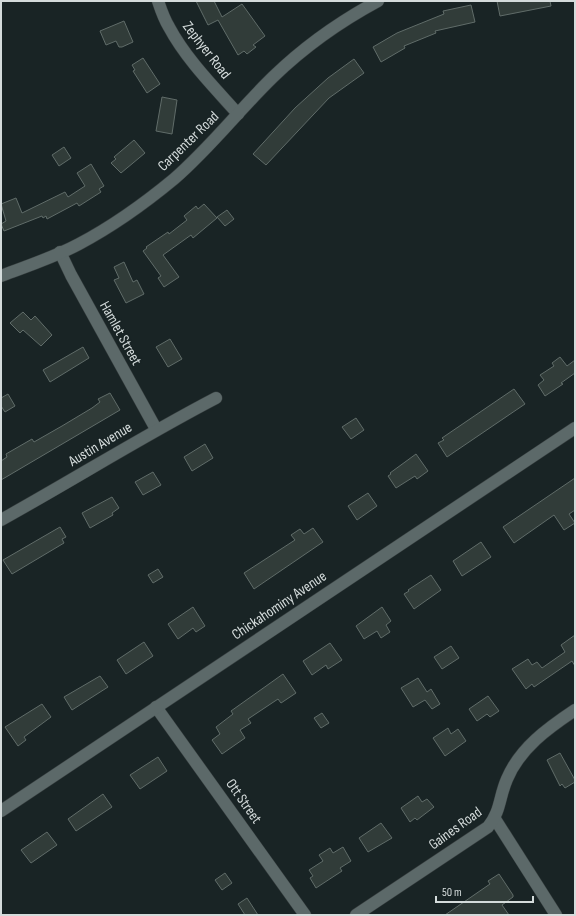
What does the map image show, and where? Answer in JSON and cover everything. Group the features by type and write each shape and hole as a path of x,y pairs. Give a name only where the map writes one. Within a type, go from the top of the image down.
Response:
{"street":[{"name":"Zephyer Road","path":"158,1 168,26 176,40 206,78 238,114"},
{"name":"Carpenter Road","path":"1,276 79,244 143,203 175,178 273,77 302,51 350,16 378,1"},
{"name":"Hamlet Street","path":"60,252 71,275 156,429"},
{"name":"Austin Avenue","path":"1,520 58,488 156,429 216,398"},
{"name":"Chickahominy Avenue","path":"1,811 575,428"},
{"name":"Ott Street","path":"156,707 305,915"},
{"name":"Gaines Road","path":"356,915 488,827 495,819 499,810 506,780 520,756 540,735 575,710"},
{"path":"495,819 556,915"}],"building":[{"path":"196,1 214,1 222,17 242,4 265,36 253,45 256,47 247,54 244,51 238,55 218,20 208,25"},
{"path":"497,1 550,1 551,6 500,16"},
{"path":"471,5 475,22 435,31 436,33 404,46 405,48 381,62 373,47 397,33 444,14 443,11"},
{"path":"124,21 133,42 122,47 119,47 116,41 106,45 100,31"},
{"path":"143,58 160,84 147,93 133,71 135,70 132,65"},
{"path":"354,59 364,73 329,98 266,165 253,154 295,108 328,78"},
{"path":"162,97 177,100 172,134 156,131"},
{"path":"134,140 145,153 121,173 111,163 116,159 114,157"},
{"path":"64,147 71,158 59,166 52,155"},
{"path":"91,164 104,186 99,189 101,192 79,206 77,203 47,219 46,216 43,218 42,216 4,231 1,224 6,221 1,204 16,198 22,213 65,192 68,197 85,186 77,173"},
{"path":"204,204 217,218 193,238 191,235 163,255 179,277 164,287 158,278 161,276 143,251 147,248 146,247 168,232 169,234 187,220 184,216 196,206 198,209"},
{"path":"227,210 234,219 225,226 217,217"},
{"path":"124,262 133,282 137,280 144,294 126,303 114,280 119,278 114,267"},
{"path":"23,312 31,320 35,316 52,335 41,346 23,330 20,333 10,323"},
{"path":"170,339 182,359 168,367 156,347"},
{"path":"83,347 89,358 50,382 43,370"},
{"path":"560,357 567,366 575,360 575,373 561,383 563,384 545,396 538,385 544,380 540,375 554,366 552,363"},
{"path":"514,389 525,404 447,457 438,443 444,440 442,438"},
{"path":"110,393 120,410 1,480 1,461 7,457 6,454 32,439 34,442 62,426 92,408 100,402 98,399"},
{"path":"8,394 15,406 5,412 1,406 1,398"},
{"path":"356,418 364,430 351,439 342,427"},
{"path":"205,444 213,458 192,471 184,457"},
{"path":"416,454 428,471 417,479 415,476 396,488 388,476"},
{"path":"153,472 161,485 143,495 135,482"},
{"path":"575,478 575,510 569,514 575,523 564,530 554,515 514,543 503,527"},
{"path":"368,493 377,506 357,520 348,506"},
{"path":"112,497 119,508 112,513 113,515 90,528 82,513"},
{"path":"60,527 66,537 62,539 64,543 12,574 3,560"},
{"path":"313,528 323,542 254,589 244,573 295,540 291,535 300,529 304,534"},
{"path":"481,542 491,557 462,576 453,561"},
{"path":"158,569 163,577 153,583 148,575"},
{"path":"431,575 441,590 414,609 404,594"},
{"path":"193,607 205,626 196,632 193,628 178,639 168,624"},
{"path":"382,607 391,621 386,625 390,632 381,638 377,631 364,639 356,626"},
{"path":"575,635 575,666 572,661 534,687 532,684 526,689 512,669 528,659 532,665 537,662 542,668 565,652 561,645"},
{"path":"144,642 153,656 126,674 117,660"},
{"path":"330,643 342,660 328,669 326,665 312,675 303,661"},
{"path":"451,646 459,658 442,669 434,657"},
{"path":"283,674 296,693 281,703 278,699 248,719 251,723 240,730 245,738 222,754 212,740 220,734 216,727 233,714 231,711"},
{"path":"100,676 108,687 72,710 64,697"},
{"path":"418,678 427,692 431,689 440,704 432,709 425,700 413,707 401,688"},
{"path":"488,696 499,711 490,717 487,714 477,721 469,709"},
{"path":"42,704 51,717 24,737 26,740 18,746 5,727"},
{"path":"322,713 329,723 321,728 314,718"},
{"path":"448,728 451,734 458,729 466,741 445,756 433,738"},
{"path":"560,753 575,780 575,782 565,788 562,784 560,786 547,760"},
{"path":"158,757 167,771 140,789 130,775"},
{"path":"103,794 112,807 76,831 68,819"},
{"path":"418,796 422,802 427,799 434,807 417,820 415,818 410,822 401,808"},
{"path":"381,823 392,838 368,852 359,838"},
{"path":"47,832 57,845 31,863 21,850"},
{"path":"343,847 351,861 340,868 342,871 316,888 310,878 313,876 309,870 323,861 319,855 330,848 333,853"},
{"path":"225,873 232,883 222,890 215,880"},
{"path":"499,874 513,895 513,897 502,905 509,915 445,915 490,884 488,881"},
{"path":"247,898 258,915 245,915 238,904"}]}
